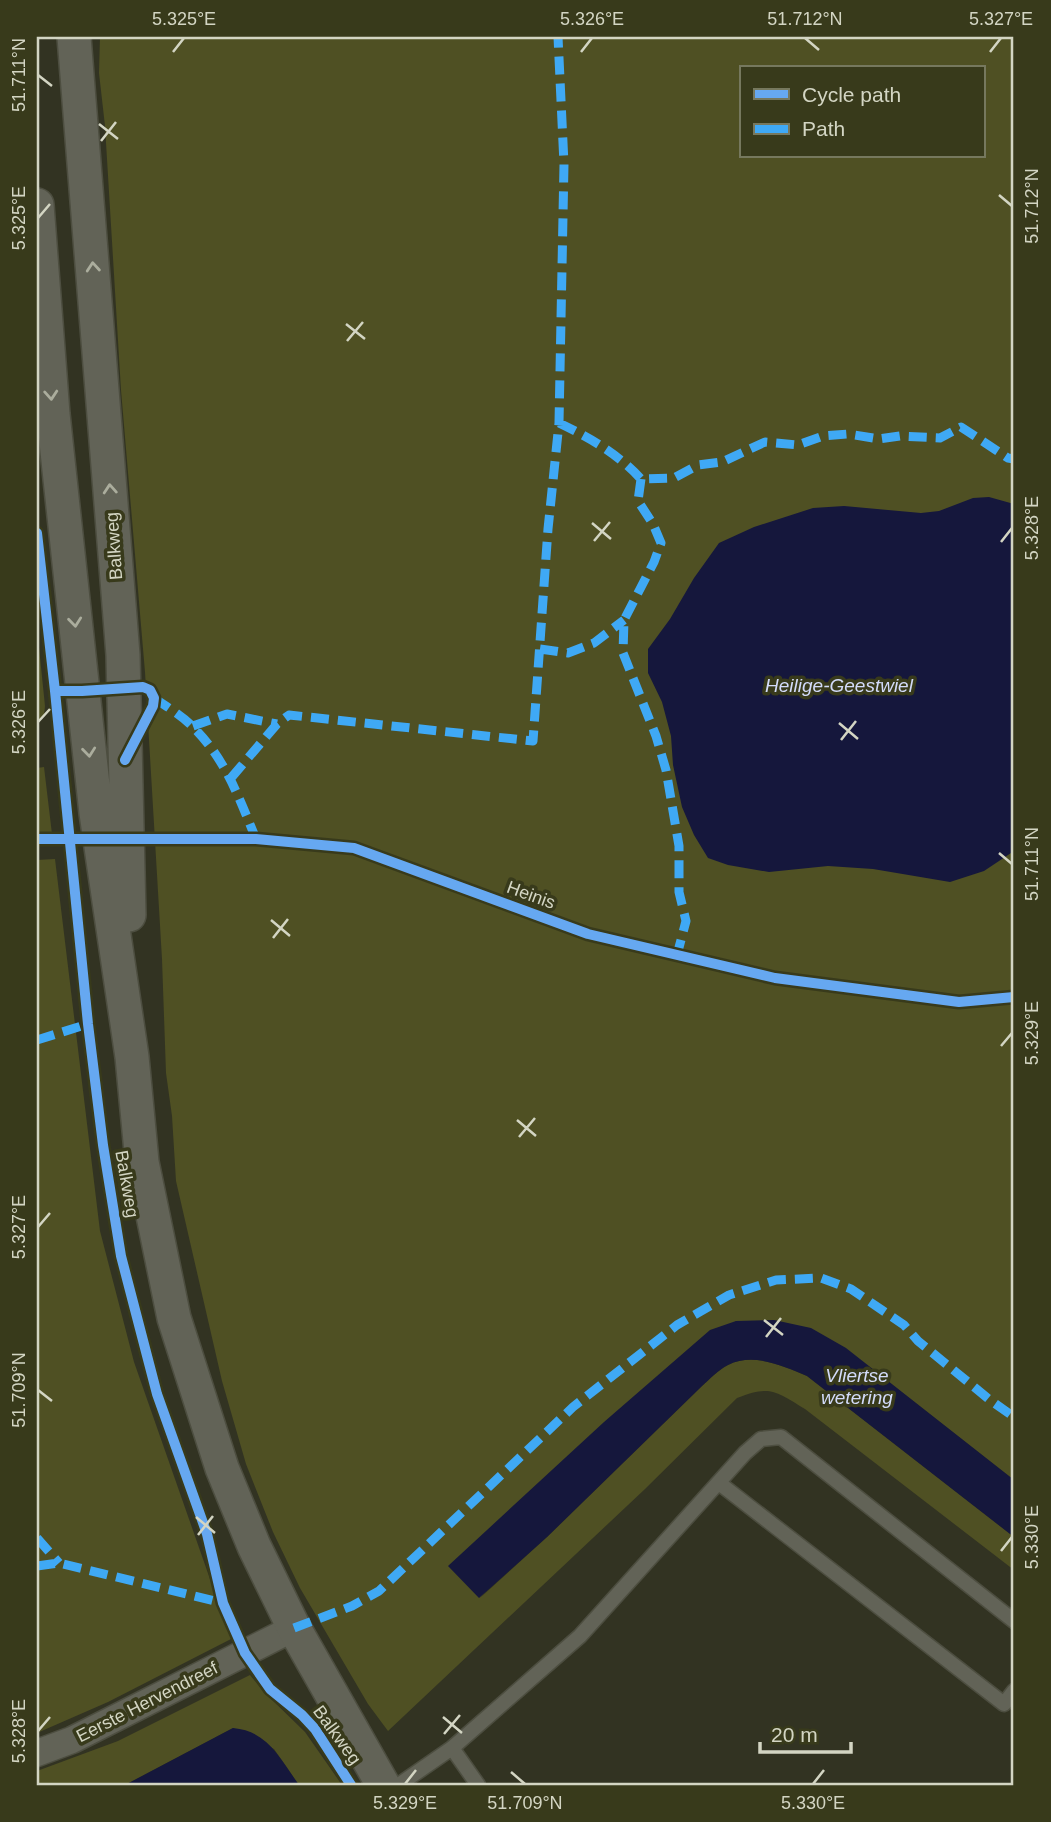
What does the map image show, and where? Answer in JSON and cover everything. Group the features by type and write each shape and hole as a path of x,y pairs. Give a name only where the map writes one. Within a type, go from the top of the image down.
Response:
{"street":[{"name":"Balkweg","path":"75,37 123,655 132,1057"},
{"name":"Balkweg","path":"37,205 53,414 96,813 132,1057 142,1162 174,1318 222,1468 254,1546 294,1628 344,1713 395,1785"},
{"name":"Eerste Hervendreef","path":"37,1753 72,1740 294,1628"}],"lane":[{"path":"395,1785 452,1748 580,1636 761,1439 781,1437 1014,1621"},
{"path":"719,1483 1004,1704 1014,1691"},
{"path":"452,1748 478,1785"}],"shaded area":[{"path":"100,37 1014,37 1014,1480 885,1379 808,1328 736,1321 480,1598 714,1375 728,1365 748,1360 768,1362 807,1376 1014,1537 1014,1570 805,1409 779,1394 758,1392 737,1398 645,1489 388,1731 368,1704 300,1588 273,1532 246,1464 222,1381 176,1181 166,1073 145,672 121,390 105,126 99,73"},
{"path":"37,628 45,706 44,715 37,725"},
{"path":"44,767 52,834 37,834 37,768"},
{"path":"55,859 100,1231 134,1362 231,1639 108,1702 37,1733 37,860"},
{"path":"250,1675 305,1732 342,1785 299,1785 274,1749 233,1728 125,1785 37,1785 37,1771 118,1741"}],"water":[{"name":"Heilige-Geestwiel","path":"989,497 1014,504 1014,851 984,871 950,882 873,869 828,866 769,872 728,865 708,858 682,807 673,765 671,736 662,702 648,673 648,649 719,543 754,527 813,508 844,506 921,513 939,511 973,498"},
{"name":"Vliertse wetering","path":"774,1320 811,1328 846,1348 1014,1480 1014,1537 807,1376 768,1362 748,1360 728,1365 714,1375 547,1537 479,1598 448,1566 604,1422 710,1330 736,1321"},
{"path":"233,1728 245,1730 264,1740 299,1785 125,1785"}],"marked path":[{"path":"231,778 277,724 289,715 533,741 548,529 559,423 564,164 558,37"},
{"path":"559,423 603,447 641,479 674,478 698,465 722,462 765,442 798,445 823,436 848,434 879,439 900,436 940,438 961,427 1008,458 1014,459"},
{"path":"641,479 638,501 653,524 661,543 624,620 623,653 656,736 666,770 679,846 679,892 686,921 677,955"},
{"path":"540,649 568,653 594,643 624,620"},
{"path":"154,698 190,724 215,753 231,780 256,839"},
{"path":"193,726 227,714 277,724"},
{"path":"37,1040 88,1024"},
{"path":"294,1628 352,1606 379,1591 573,1407 677,1325 729,1295 776,1280 821,1278 851,1289 904,1325 918,1341 1014,1417"},
{"path":"37,1538 59,1563"},
{"path":"37,1566 59,1563 223,1603"}],"cycle path":[{"path":"37,533 88,1024 103,1145 121,1256 157,1394 207,1534 223,1603 245,1653 270,1689 315,1729 351,1785"},
{"path":"55,691 143,687 150,690 154,698 153,706 125,760"},
{"name":"Heinis","path":"37,839 256,839 354,848 588,934 775,978 959,1002 1014,997"}]}
